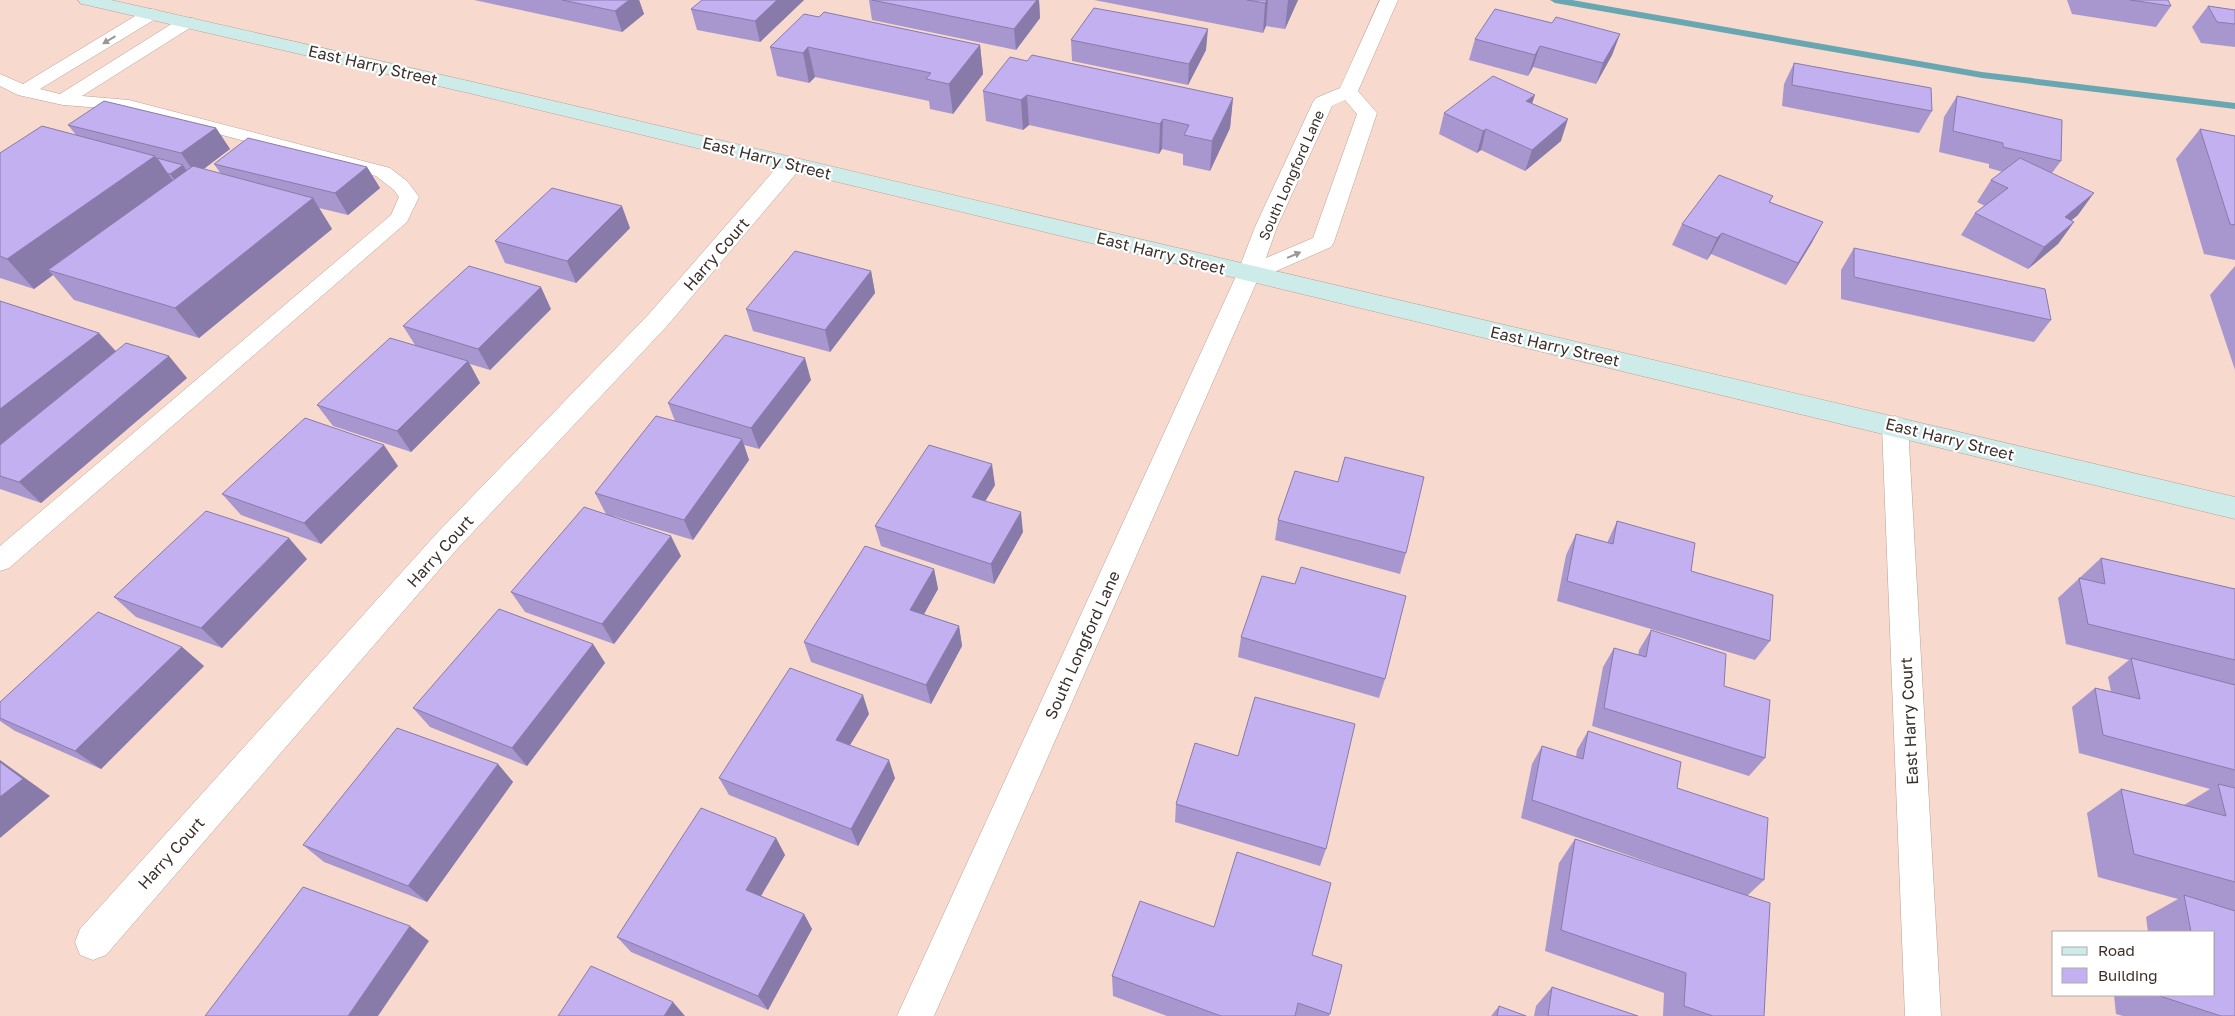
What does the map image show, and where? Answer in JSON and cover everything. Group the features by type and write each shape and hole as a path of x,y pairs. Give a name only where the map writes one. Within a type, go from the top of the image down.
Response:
{"main road":[{"name":"East Harry Street","path":"87,0 792,164 2235,508"}],"street":[{"path":"1348,92 1389,0"},
{"name":"South Longford Lane","path":"915,1016 1249,274 1266,227 1323,102 1348,92 1367,113 1324,242 1249,274"},
{"name":"Harry Court","path":"93,942 448,540 658,320 792,164"},
{"name":"East Harry Court","path":"1895,426 1923,1016"}],"lane":[{"path":"24,91 151,14"},
{"path":"63,100 187,22"},
{"path":"0,79 24,91 63,100 129,105 383,172 401,186 409,197 400,218 0,561"}],"building":[{"path":"562,0 629,0 615,11"},
{"path":"702,0 777,0 755,21 691,9"},
{"path":"872,0 1037,0 1014,29"},
{"path":"1247,0 1267,0 1265,3"},
{"path":"2130,0 2168,0 2171,6"},
{"path":"2208,6 2235,10 2235,24 2217,22"},
{"path":"1094,8 1208,29 1189,64 1071,40"},
{"path":"1495,9 1552,23 1556,17 1620,34 1603,63 1540,46 1535,55 1475,39"},
{"path":"824,12 980,45 949,84 926,79 931,73 808,47 803,53 770,47 804,14 819,17"},
{"path":"1032,55 1233,98 1212,141 1184,135 1189,125 1163,119 1160,124 1027,95 1021,100 983,91 1010,57 1027,61"},
{"path":"1794,63 1931,88 1932,111 1792,85"},
{"path":"1493,76 1535,95 1526,101 1568,119 1532,150 1486,129 1483,131 1444,113"},
{"path":"1957,96 2062,120 2061,161 2003,147 2003,143 1953,131"},
{"path":"104,101 216,128 181,153 68,125"},
{"path":"42,126 155,156 7,259 0,256 0,153"},
{"path":"2200,129 2235,136 2235,225 2230,224"},
{"path":"248,138 367,167 335,193 214,164"},
{"path":"157,158 183,165 170,174 167,173"},
{"path":"2020,158 2094,193 2065,217 2074,222 2044,247 1975,213 2008,188 1991,180"},
{"path":"193,166 313,198 175,308 48,270"},
{"path":"1719,175 1773,196 1769,202 1823,222 1798,263 1722,233 1717,238 1682,224"},
{"path":"552,188 622,206 567,261 495,241"},
{"path":"1854,248 2045,289 2051,320 1854,277"},
{"path":"795,251 871,271 825,330 746,309"},
{"path":"469,266 541,287 478,349 403,326"},
{"path":"0,301 99,333 0,409"},
{"path":"725,335 805,358 751,428 668,403"},
{"path":"390,338 468,361 397,431 317,405"},
{"path":"126,343 169,356 19,482 0,476 0,445"},
{"path":"656,416 742,439 684,520 595,493"},
{"path":"305,418 384,445 304,523 222,494"},
{"path":"929,445 992,464 972,497 1021,512 991,564 875,526"},
{"path":"1345,457 1424,477 1406,553 1278,520 1295,471 1338,482"},
{"path":"584,507 671,536 602,624 511,592"},
{"path":"206,511 289,538 201,628 114,597"},
{"path":"1617,521 1695,543 1691,571 1773,595 1770,641 1567,581 1576,534 1613,544"},
{"path":"865,546 934,569 910,610 959,626 926,685 804,642"},
{"path":"2101,558 2235,589 2235,660 2088,624 2079,578 2105,584"},
{"path":"1301,567 1406,596 1385,679 1241,637 1262,576 1295,584"},
{"path":"499,609 593,644 512,748 413,708"},
{"path":"98,612 182,647 75,751 0,718 0,702"},
{"path":"1651,630 1726,654 1724,686 1770,700 1765,758 1604,708 1614,648 1646,657"},
{"path":"2131,658 2235,685 2235,770 2103,735 2095,688 2140,699"},
{"path":"790,668 863,695 836,740 889,760 851,829 719,778"},
{"path":"1255,697 1355,724 1326,849 1176,804 1195,743 1238,756"},
{"path":"397,728 498,764 408,886 303,845"},
{"path":"1588,731 1681,762 1677,788 1768,818 1764,880 1532,800 1542,746 1583,759"},
{"path":"0,762 23,779 0,797"},
{"path":"2218,784 2235,788 2235,882 2134,854 2121,789 2226,816"},
{"path":"701,808 776,838 746,890 804,914 758,996 617,937"},
{"path":"1575,839 1770,903 1764,1016 1713,1016 1684,1006 1686,973 1561,930"},
{"path":"1237,852 1331,883 1312,955 1342,965 1330,1014 1298,1003 1295,1016 1221,1016 1112,976 1140,901 1214,927"},
{"path":"303,887 410,926 348,1016 205,1016"},
{"path":"2184,895 2235,911 2235,1016 2221,1016 2160,996 2215,996 2215,931 2191,931"},
{"path":"591,966 673,1002 664,1016 558,1016"},
{"path":"1552,987 1638,1016 1548,1016"},
{"path":"1499,1006 1526,1016 1497,1016"}],"waterway":[{"path":"1555,0 1982,75 2235,106"}]}
